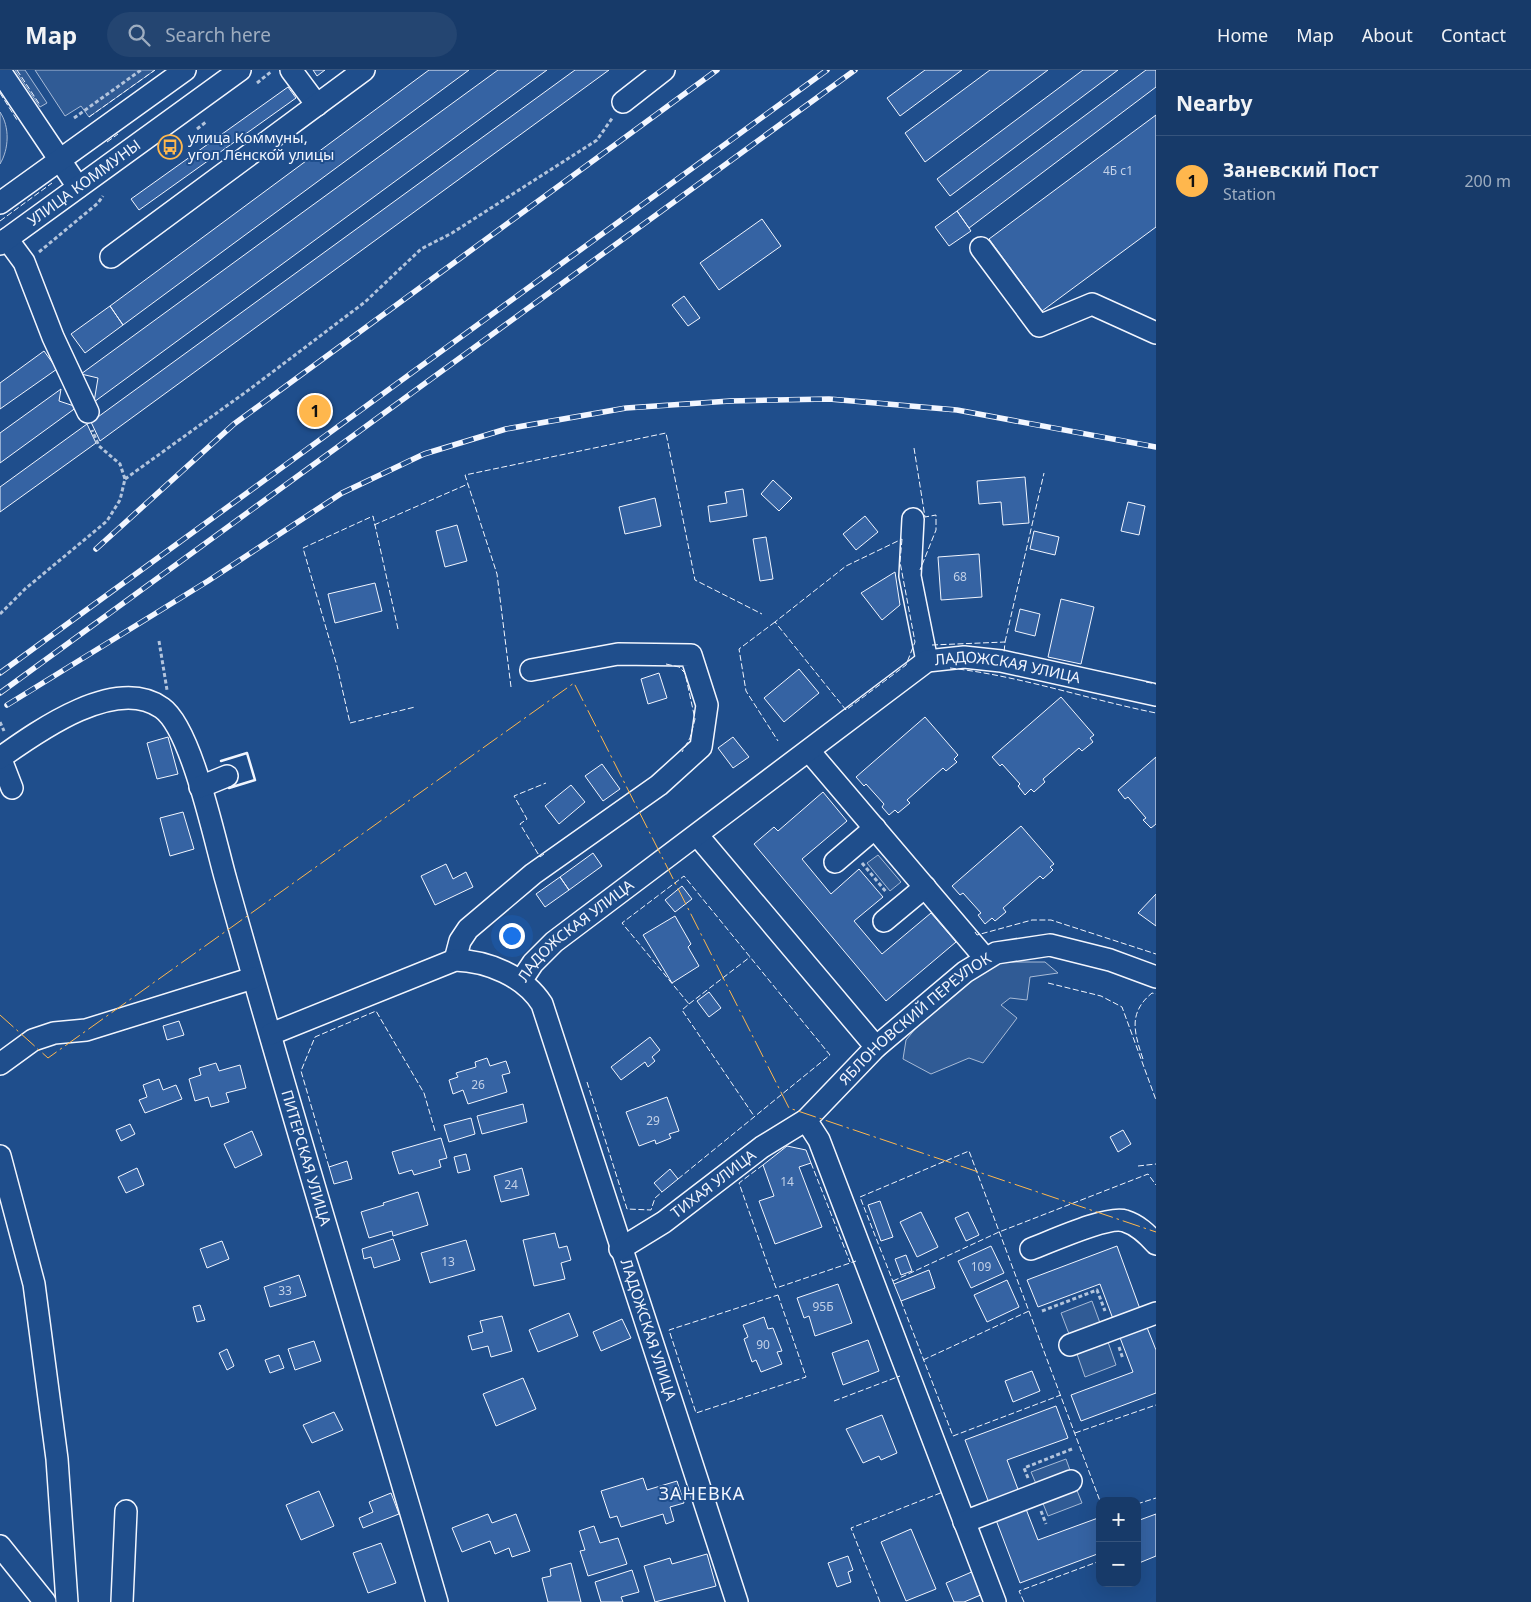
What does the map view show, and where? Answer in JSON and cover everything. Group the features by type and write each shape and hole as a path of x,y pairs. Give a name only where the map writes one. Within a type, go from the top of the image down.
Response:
{"street":[{"path":"0,203 185,70"},
{"name":"УЛИЦА КОММУНЫ","path":"4,241 240,70"},
{"path":"290,70 317,105"},
{"path":"111,257 364,70"},
{"path":"623,102 664,70"},
{"path":"0,71 78,187"},
{"path":"4,241 24,262 53,337 88,412"},
{"path":"981,248 1039,326 1092,304 1156,333"},
{"path":"913,519 910,576 927,661"},
{"path":"455,960 460,940 468,929 533,874 659,786 701,747 707,705 691,654 618,654 531,670"},
{"name":"ЛАДОЖСКАЯ УЛИЦА","path":"737,1602 620,1249 542,1004 534,990 521,980 554,942 698,836 927,661 964,657 1001,661 1156,695"},
{"path":"12,788 0,758 31,736 71,712 109,700 142,699 161,706 172,716"},
{"name":"ПИТЕРСКАЯ УЛИЦА","path":"172,716 188,750 200,787 253,978 437,1602"},
{"path":"810,750 985,958"},
{"path":"200,787 227,776"},
{"path":"835,862 875,828"},
{"path":"698,836 876,1048"},
{"path":"884,921 924,887"},
{"name":"ЯБЛОНОВСКИЙ ПЕРЕУЛОК","path":"806,1120 876,1048 965,972 996,953 1050,945 1110,960 1156,976"},
{"path":"271,1034 455,960 476,961 521,980"},
{"path":"0,1064 33,1040 54,1033 86,1030 253,978"},
{"path":"806,1120 819,1140 994,1602"},
{"name":"ТИХАЯ УЛИЦА","path":"620,1249 664,1222 762,1147 806,1120"},
{"path":"0,1156 34,1284 57,1459 67,1602"},
{"path":"1031,1249 1101,1222 1124,1220 1146,1232 1156,1244"},
{"path":"1070,1345 1156,1313"},
{"path":"964,1522 1071,1481"},
{"path":"122,1602 126,1511"},
{"path":"0,1546 45,1602"}],"path":[{"path":"74,118 141,70"},
{"path":"125,479 250,389 365,302 421,249 452,232 597,140 623,102"},
{"path":"24,262 52,243 98,203 103,196"},
{"path":"0,614 25,589 107,521 120,500 125,479 120,464 99,446 89,422 88,412"},
{"path":"159,642 172,716"}],"shaded area":[{"path":"15,70 25,70 47,103 40,107"},
{"path":"35,70 155,70 89,117 81,106 65,116"},
{"path":"0,112 7,131 7,145 0,164"},
{"path":"878,855 901,882 890,891 867,863"},
{"path":"1001,962 1045,962 1058,973 1030,977 1027,1000 1010,998 1001,1005 1017,1018 983,1063 969,1058 931,1074 903,1059 906,1040 926,1016 969,977"},
{"path":"1092,1301 1100,1323 1069,1334 1061,1313"},
{"path":"1108,1342 1116,1365 1085,1377 1077,1354"},
{"path":"1066,1459 1071,1473 1037,1486 1031,1472"},
{"path":"1076,1488 1082,1503 1048,1516 1042,1501"}],"building":[{"path":"313,70 325,70 317,76"},
{"path":"429,70 469,70 123,325 110,306"},
{"path":"498,70 547,70 94,402 98,378 81,374"},
{"path":"575,70 609,70 100,441 91,422"},
{"path":"925,70 962,70 900,116 887,98"},
{"path":"990,70 1048,70 925,162 905,133"},
{"path":"1083,70 1118,70 950,196 937,179"},
{"path":"1146,70 1156,70 1156,87 969,228 957,211"},
{"path":"288,87 296,98 139,210 131,199"},
{"path":"1156,115 1156,227 1042,311 989,239"},
{"path":"957,211 971,231 949,246 935,227"},
{"path":"762,219 781,246 719,290 700,263"},
{"path":"684,296 700,318 688,326 672,305"},
{"path":"110,306 123,325 85,353 71,334"},
{"path":"44,351 57,369 0,409 0,383"},
{"path":"61,389 59,401 77,407 0,463 0,433"},
{"path":"87,424 96,443 0,512 0,487"},
{"path":"1025,477 1029,523 1003,525 1001,502 979,504 977,481"},
{"path":"773,480 792,498 779,511 761,494"},
{"path":"743,489 747,516 710,522 708,506 727,503 725,492"},
{"path":"655,498 661,526 625,534 619,507"},
{"path":"1128,502 1145,506 1139,535 1121,531"},
{"path":"865,516 878,532 856,550 843,534"},
{"path":"457,525 467,561 445,567 436,531"},
{"path":"1034,531 1059,537 1055,555 1030,549"},
{"path":"766,537 773,579 760,581 753,539"},
{"path":"979,554 982,597 941,600 938,557"},
{"path":"895,572 900,605 882,620 861,593"},
{"path":"375,583 382,611 335,623 328,594"},
{"path":"1061,599 1094,607 1081,664 1048,657"},
{"path":"1020,609 1040,614 1035,636 1015,631"},
{"path":"799,669 819,693 784,722 764,698"},
{"path":"659,673 667,698 648,704 641,679"},
{"path":"1061,697 1094,735 1090,738 1093,742 1082,751 1079,748 1043,779 1045,782 1034,792 1031,789 1025,795 1018,786 1020,784 1002,764 1000,766 992,757"},
{"path":"925,717 958,755 954,759 957,762 946,771 943,768 907,800 910,803 898,813 895,810 889,815 882,807 884,804 866,784 864,786 856,777"},
{"path":"168,737 178,774 157,779 147,743"},
{"path":"733,737 749,757 733,768 718,748"},
{"path":"1156,757 1156,824 1151,828 1143,820 1146,818 1128,797 1125,799 1118,790"},
{"path":"602,764 620,789 603,801 585,776"},
{"path":"571,785 585,802 559,824 545,806"},
{"path":"823,792 847,821 802,859 831,894 859,869 883,897 854,921 882,954 931,913 956,942 886,1001 754,844 774,827 778,831"},
{"path":"183,812 194,849 170,856 160,818"},
{"path":"1021,826 1054,864 1050,867 1053,870 1043,879 1040,876 1003,908 1006,912 995,921 992,918 985,924 978,915 981,913 963,893 960,895 952,886"},
{"path":"593,853 602,866 569,890 560,877"},
{"path":"446,864 453,879 466,872 473,887 435,905 421,876"},
{"path":"560,877 569,890 545,907 536,894"},
{"path":"682,886 692,899 675,912 665,900"},
{"path":"1156,894 1156,926 1138,913"},
{"path":"675,916 691,944 688,947 699,966 672,983 643,935"},
{"path":"709,992 721,1008 709,1017 697,1001"},
{"path":"179,1021 184,1035 167,1040 163,1026"},
{"path":"650,1037 660,1050 652,1057 655,1061 648,1067 645,1062 621,1080 611,1067"},
{"path":"487,1058 490,1066 506,1061 510,1073 502,1075 507,1092 468,1104 463,1090 453,1094 449,1080 458,1077 456,1073 476,1067 475,1062"},
{"path":"216,1063 219,1071 240,1065 246,1088 226,1093 229,1102 211,1107 208,1097 195,1101 189,1079 201,1075 199,1068"},
{"path":"159,1079 163,1090 176,1085 182,1099 145,1113 139,1100 147,1097 143,1085"},
{"path":"667,1097 679,1131 669,1134 671,1138 656,1144 655,1140 639,1146 626,1112"},
{"path":"523,1104 527,1122 482,1134 477,1116"},
{"path":"471,1118 475,1134 449,1142 444,1125"},
{"path":"130,1124 135,1134 121,1141 116,1130"},
{"path":"1123,1130 1131,1144 1118,1152 1110,1137"},
{"path":"252,1131 262,1155 235,1168 224,1144"},
{"path":"441,1138 447,1158 439,1160 441,1167 414,1175 412,1170 399,1174 392,1152"},
{"path":"787,1146 806,1150 811,1163 799,1167 822,1227 775,1244 759,1201 774,1196 763,1165"},
{"path":"466,1154 470,1170 458,1173 454,1157"},
{"path":"347,1161 352,1179 334,1184 329,1167"},
{"path":"137,1168 144,1185 126,1193 118,1177"},
{"path":"522,1168 529,1195 501,1202 494,1176"},
{"path":"670,1169 678,1179 662,1192 654,1183"},
{"path":"418,1192 428,1225 393,1236 392,1231 369,1238 361,1212"},
{"path":"880,1201 893,1237 881,1241 868,1205"},
{"path":"921,1212 938,1247 917,1257 900,1222"},
{"path":"968,1212 979,1235 966,1241 955,1218"},
{"path":"555,1233 559,1248 567,1246 571,1260 561,1263 565,1279 534,1286 523,1240"},
{"path":"393,1239 400,1260 374,1268 371,1257 364,1259 362,1249"},
{"path":"466,1240 475,1270 430,1283 421,1253"},
{"path":"222,1241 229,1259 207,1268 200,1249"},
{"path":"991,1246 1004,1273 971,1288 958,1261"},
{"path":"1117,1246 1140,1309 1113,1319 1100,1284 1038,1307 1027,1280"},
{"path":"906,1255 912,1271 901,1275 895,1259"},
{"path":"929,1270 935,1288 901,1301 894,1284"},
{"path":"299,1275 306,1296 270,1307 264,1287"},
{"path":"1007,1280 1019,1307 987,1322 974,1295"},
{"path":"838,1284 852,1323 815,1336 809,1316 804,1318 797,1298"},
{"path":"200,1305 205,1320 197,1322 193,1307"},
{"path":"569,1313 578,1336 538,1352 529,1330"},
{"path":"502,1316 512,1351 491,1357 488,1346 472,1350 468,1336 483,1332 480,1321"},
{"path":"764,1317 768,1329 773,1328 782,1351 777,1352 782,1364 761,1372 756,1360 752,1362 744,1339 748,1337 743,1325"},
{"path":"622,1319 631,1338 601,1351 593,1332"},
{"path":"1146,1325 1156,1350 1156,1393 1081,1421 1071,1395 1133,1372 1119,1335"},
{"path":"868,1340 879,1371 843,1385 832,1353"},
{"path":"314,1341 321,1361 295,1370 288,1349"},
{"path":"227,1349 234,1366 227,1370 219,1353"},
{"path":"279,1355 284,1368 270,1373 265,1360"},
{"path":"1032,1371 1040,1391 1013,1402 1005,1381"},
{"path":"523,1378 536,1409 496,1426 483,1394"},
{"path":"1056,1406 1068,1438 1007,1460 1019,1492 989,1503 965,1440"},
{"path":"334,1412 343,1430 312,1443 303,1425"},
{"path":"882,1415 897,1453 881,1460 879,1456 863,1463 846,1429"},
{"path":"643,1478 647,1490 677,1481 684,1503 670,1507 674,1521 666,1524 663,1514 621,1527 617,1516 610,1518 601,1491"},
{"path":"319,1491 334,1526 301,1540 286,1505"},
{"path":"391,1493 399,1514 363,1528 359,1518 373,1512 369,1502"},
{"path":"1026,1509 1038,1540 1096,1519 1096,1554 1020,1583 996,1520"},
{"path":"488,1514 492,1523 516,1514 530,1551 512,1557 509,1548 495,1554 490,1541 462,1552 452,1528"},
{"path":"1156,1514 1156,1556 1141,1562 1141,1542 1141,1520"},
{"path":"594,1526 600,1543 618,1538 627,1564 588,1576 580,1551 585,1550 579,1531"},
{"path":"911,1529 936,1589 906,1601 881,1542"},
{"path":"381,1543 396,1583 368,1593 353,1553"},
{"path":"707,1554 716,1586 655,1602 644,1566 670,1558 672,1564"},
{"path":"848,1556 853,1570 848,1572 851,1582 837,1587 828,1563"},
{"path":"571,1563 581,1602 548,1602 542,1578 551,1576 550,1569"},
{"path":"632,1570 639,1592 621,1597 623,1602 601,1602 595,1582"},
{"path":"974,1571 983,1594 964,1602 954,1602 946,1583"}],"railway":[{"path":"96,549 234,424 717,70"},
{"path":"0,673 827,70"},
{"path":"0,693 855,70"},
{"path":"7,705 208,581 342,493 424,454 506,429 626,408 730,401 829,399 957,410 1156,447"}],"fence":[{"path":"17,70 40,105"},
{"path":"89,117 155,70"},
{"path":"0,93 17,120"},
{"path":"107,142 118,134"},
{"path":"0,221 52,183"},
{"path":"511,687 497,574 465,475 666,433 695,580 762,614"},
{"path":"914,448 925,517 936,515 936,530 920,570"},
{"path":"1005,642 1044,473"},
{"path":"374,525 468,484"},
{"path":"398,629 373,516 303,548 337,666 350,723 415,707"},
{"path":"902,539 900,562 915,642 906,665 846,710 775,622 846,566 902,539"},
{"path":"775,622 739,649 746,691 778,741"},
{"path":"932,645 1005,642 1004,653"},
{"path":"666,664 679,667 685,673 695,719 690,738 682,752"},
{"path":"950,668 1002,676 1156,713"},
{"path":"1146,682 1156,684"},
{"path":"544,854 540,857 520,824 527,819 514,796 546,783"},
{"path":"678,1179 830,1055 684,876 622,923 689,1004 682,1010 754,1116"},
{"path":"975,932 977,935 1032,920 1051,920 1156,954"},
{"path":"689,1004 750,957"},
{"path":"1048,983 1101,996 1122,1007 1156,1100"},
{"path":"1143,1059 1137,1040 1136,1016 1144,1000 1152,993 1156,994"},
{"path":"329,1167 301,1071 315,1037 376,1011 424,1093 435,1131"},
{"path":"587,1082 627,1209 651,1210 655,1198 662,1192"},
{"path":"894,1284 860,1197 969,1151 1099,1497"},
{"path":"811,1163 850,1262"},
{"path":"1138,1166 1156,1164"},
{"path":"763,1165 739,1183 776,1288 856,1261"},
{"path":"893,1281 999,1232 1148,1174 1156,1185"},
{"path":"778,1295 806,1377 696,1413 669,1330 778,1295"},
{"path":"901,1301 953,1436 1061,1395"},
{"path":"923,1360 1029,1311"},
{"path":"834,1401 900,1376"},
{"path":"1075,1433 1156,1405"},
{"path":"880,1602 851,1528 943,1492"},
{"path":"1141,1503 1156,1498"},
{"path":"1024,1602 1019,1591 1096,1562"}],"wall":[{"path":"221,761 247,753 255,780 229,788"}],"power":[{"path":"0,1015 48,1058 574,683 789,1108 1156,1232"}],"place":[{"name":"улица Коммуны, угол Ленской улицы","path":"170,147"},
{"name":"Заневский Пост","path":"315,411"}],"district":[{"name":"ЗАНЕВКА","path":"702,1494"}]}
